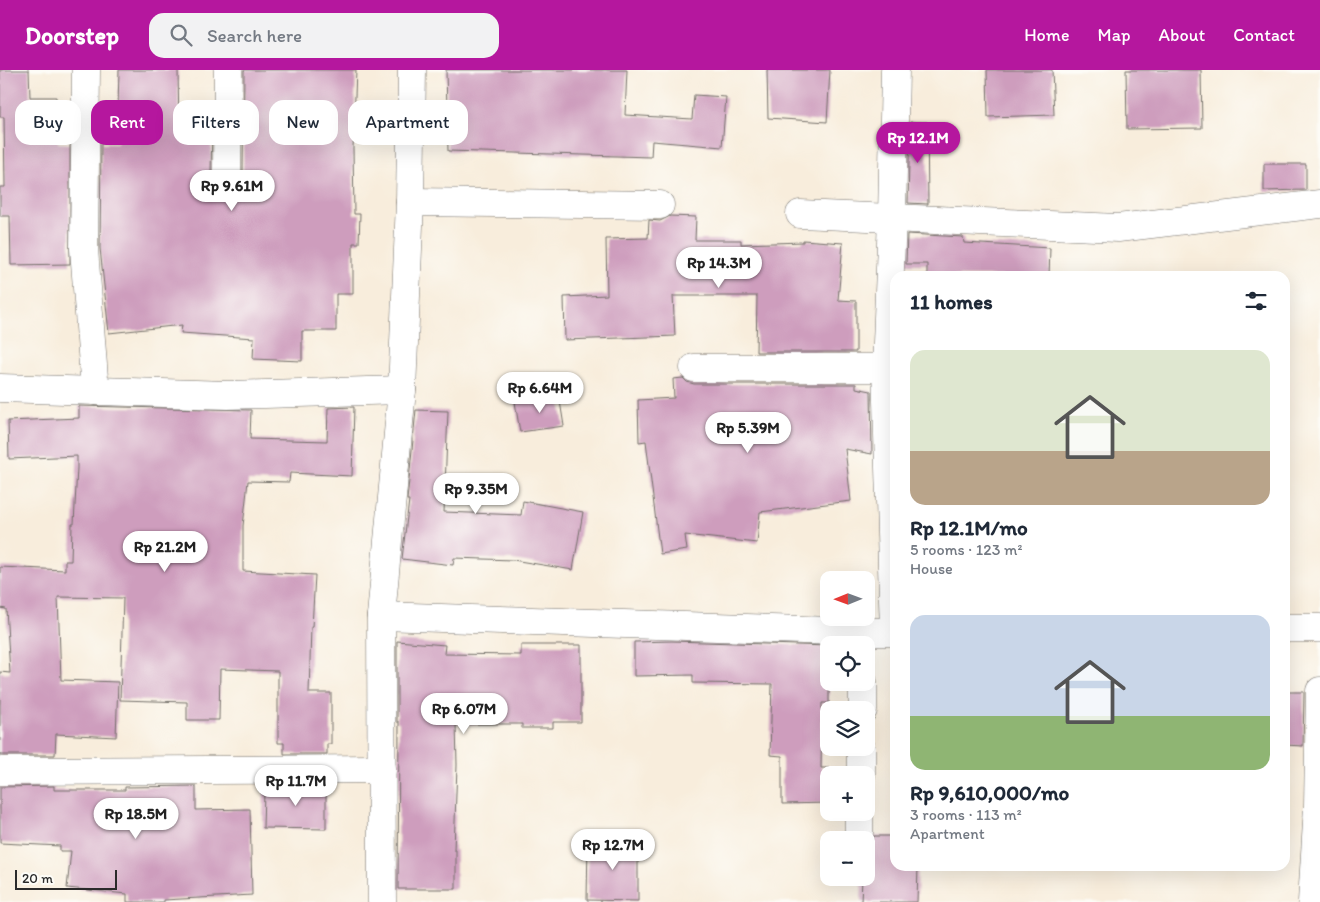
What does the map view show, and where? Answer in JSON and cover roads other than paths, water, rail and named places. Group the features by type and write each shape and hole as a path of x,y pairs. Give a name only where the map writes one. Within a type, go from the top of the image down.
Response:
{"street":[{"path":"86,70 84,249 95,391"},
{"path":"227,171 228,70"},
{"path":"382,902 381,616 402,390 410,202 412,70"},
{"path":"890,500 886,368 892,218 894,70"},
{"path":"410,202 660,205"},
{"path":"800,214 1118,228 1320,204"},
{"path":"694,368 886,368"},
{"path":"0,388 228,395 402,390"},
{"path":"381,616 820,637"},
{"path":"1290,628 1320,628"},
{"path":"875,637 890,633"},
{"path":"1312,902 1318,806 1320,691"},
{"path":"0,771 382,769"}]}
